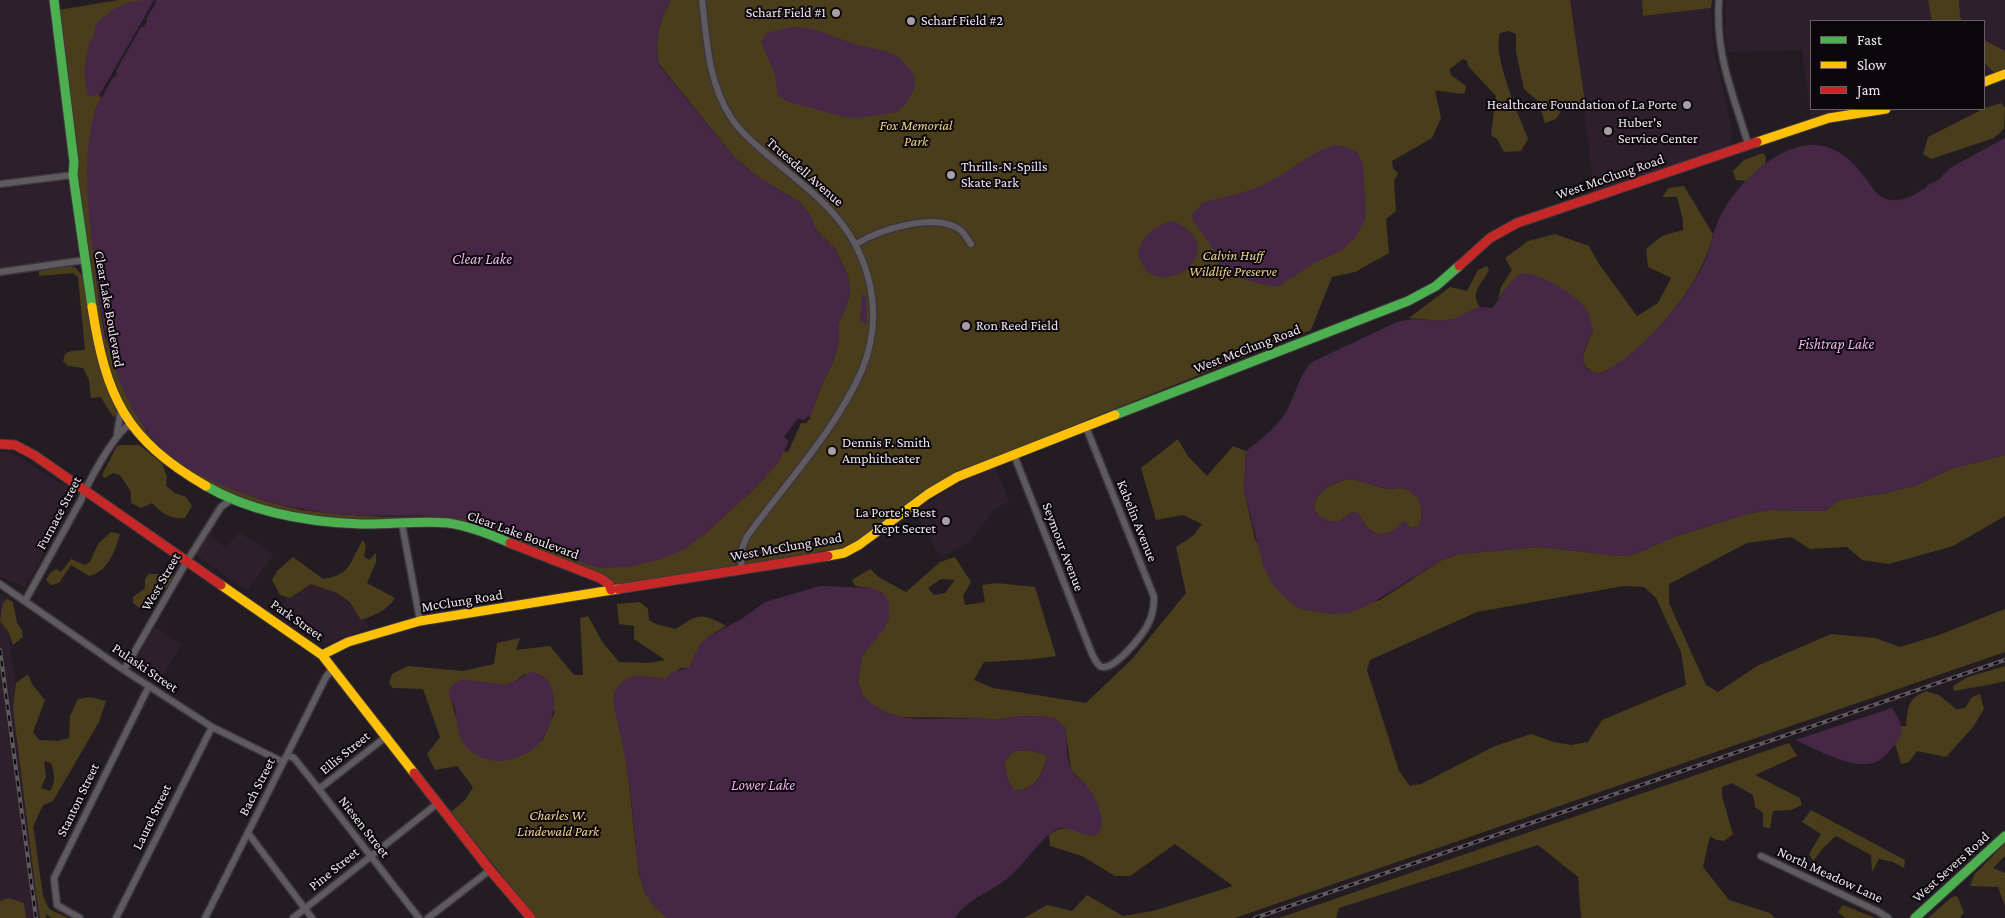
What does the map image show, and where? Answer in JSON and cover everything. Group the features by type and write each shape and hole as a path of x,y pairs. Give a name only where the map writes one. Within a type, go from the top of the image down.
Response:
{"street":[{"name":"Clear Lake Boulevard","path":"54,0 71,138 73,175 101,356 121,410 132,426 155,451 195,480 233,498 304,519 402,524 448,523 474,530 600,578 609,584 611,590"},
{"name":"Truesdell Avenue","path":"702,0 710,67 720,98 731,118 756,145 836,216 856,244 866,270 872,297 873,330 866,359 849,396 746,538 742,549 741,569"},
{"path":"1719,0 1718,27 1724,68 1748,144"},
{"path":"1985,82 2005,74"},
{"name":"West McClung Road","path":"611,590 844,553 860,545 947,482 1408,301 1436,286 1490,238 1517,223 1830,118 1880,110"},
{"path":"0,184 73,175"},
{"path":"856,244 881,232 927,223 939,223 959,229 972,244"},
{"path":"0,272 85,260"},
{"name":"Furnace Street","path":"116,438 121,410"},
{"name":"Furnace Street","path":"25,601 116,438 126,426 132,426"},
{"name":"Kabelin Avenue","path":"1086,427 1154,597 1154,612 1148,626"},
{"name":"Park Street","path":"0,444 15,445 23,448 322,655 490,870 531,918"},
{"name":"Seymour Avenue","path":"1014,455 1090,649 1098,664 1101,667 1106,667 1126,652 1139,639 1148,626"},
{"name":"West Street","path":"221,507 222,494"},
{"name":"West Street","path":"124,670 187,561 221,507 233,498"},
{"path":"402,524 420,621"},
{"name":"Pulaski Street","path":"0,584 124,670 212,727 283,762"},
{"name":"McClung Road","path":"322,655 348,642 420,621 611,590"},
{"name":"Bach Street","path":"205,918 326,677 332,669"},
{"name":"Stanton Street","path":"80,918 57,905 54,878 149,686"},
{"name":"Laurel Street","path":"116,918 212,727"},
{"name":"Ellis Street","path":"319,790 386,736"},
{"name":"Niesen Street","path":"287,755 294,758 419,918"},
{"name":"Pine Street","path":"293,918 438,803"},
{"path":"248,833 312,918"},
{"name":"West Severs Road","path":"1915,918 2005,836"},
{"name":"North Meadow Lane","path":"1761,856 1888,918"},
{"path":"428,918 490,870"}],"shaded area":[{"path":"0,0 50,0 71,161 67,170 0,179"},
{"path":"1570,0 1642,0 1643,16 1711,8 1713,47 1732,129 1731,144 1725,149 1594,192"},
{"path":"1726,0 2005,0 2005,69 1985,76 1985,20 1810,20 1810,110 1847,110 1811,119 1802,50 1727,52 1725,32"},
{"path":"63,181 71,184 73,188 80,246 78,254 72,258 0,268 0,190"},
{"path":"9,451 77,493 25,587 0,577 0,452"},
{"path":"995,467 1009,501 994,510 969,542 941,558 915,512 954,485"},
{"path":"238,532 274,554 247,591 195,554 208,534 226,548"},
{"path":"303,576 353,598 369,628 325,644 277,611"},
{"path":"0,593 12,601 5,607 35,825 45,918 0,918"},
{"path":"155,627 182,644 158,684 132,666"}],"green space":[{"path":"119,0 157,0 96,108 88,157 90,220 99,303 105,337 146,431 161,448 185,465 231,488 265,501 301,510 338,514 383,517 442,516 460,518 601,568 708,531 754,489 777,464 798,418 805,421 812,412 822,384 833,362 839,342 839,322 850,295 848,276 836,250 816,230 809,213 798,201 758,177 734,157 659,64 657,39 663,16 671,0 1570,0 1585,103 1566,103 1556,119 1545,123 1538,101 1524,89 1516,52 1516,34 1509,31 1500,33 1500,56 1503,70 1528,139 1521,151 1504,152 1497,139 1491,135 1496,96 1468,66 1467,61 1463,59 1450,69 1451,75 1466,86 1465,93 1435,91 1441,118 1432,138 1392,161 1393,168 1398,173 1394,181 1396,211 1386,219 1389,253 1355,272 1332,277 1311,330 958,472 857,541 841,548 614,587 482,531 296,515 221,491 169,460 143,435 120,403 101,349 77,174 58,10"},
{"path":"1642,0 1712,0 1711,8 1643,16"},
{"path":"1928,0 1959,0 1960,17 1962,20 1932,20"},
{"path":"1985,41 2005,51 2005,68 1995,73 1985,64"},
{"path":"2001,103 2005,108 2004,129 1994,138 1931,159 1923,154 1928,137 1981,110 1985,110 1985,108"},
{"path":"1763,153 1766,157 1765,164 1746,181 1736,180 1733,171 1744,160"},
{"path":"1684,186 1713,234 1709,248 1697,275 1672,312 1649,338 1613,367 1601,373 1588,369 1583,359 1593,330 1514,279 1498,299 1501,287 1512,270 1505,258 1528,241 1555,234 1589,246 1599,264 1637,316 1658,303 1671,278 1648,267 1646,249 1662,236 1683,230 1683,220 1677,197 1662,197 1669,188"},
{"path":"71,266 76,268 83,277 103,376 117,412 117,415 113,417 101,397 91,398 89,380 83,368 68,366 63,361 65,354 71,351 85,350 78,277 73,273 39,276 39,271"},
{"path":"1487,266 1489,269 1478,287 1476,296 1480,307 1454,319 1441,321 1409,318 1450,287 1467,291 1478,270"},
{"path":"1178,439 1187,455 1207,476 1233,446 1246,451 1244,490 1255,539 1300,609 1332,614 1380,600 1442,560 1459,554 1539,547 1621,556 1635,554 1674,537 1747,514 1769,510 1825,511 1839,500 1886,493 1917,485 1950,469 2005,455 2005,516 1953,546 1889,564 1862,560 1847,547 1810,549 1791,537 1747,543 1669,584 1669,603 1706,685 1718,692 1757,666 1831,634 1875,638 1900,647 1939,635 2005,609 2005,652 1235,918 1024,918 1047,905 1072,911 1087,895 1123,916 1153,911 1233,886 1175,844 1130,876 1115,876 1082,856 1050,846 1049,835 1057,830 1068,829 1081,833 1086,785 1071,770 1065,727 1053,717 1020,716 994,720 981,718 900,717 885,712 872,704 863,696 858,682 862,656 868,648 871,588 855,586 852,580 870,569 880,578 906,592 940,562 955,557 971,582 963,596 965,605 985,602 982,585 996,583 1035,587 1056,656 984,662 974,680 993,688 1086,703 1133,658 1186,593 1176,547 1194,535 1202,524 1183,515 1156,520 1141,468","holes":["941,579 955,580 945,593 934,595 928,588","1624,586 1644,587 1656,598 1681,652 1686,685 1602,720 1588,742 1571,745 1554,742 1531,734 1495,746 1421,784 1410,786 1399,771 1367,670 1370,660 1477,612"]},
{"path":"139,445 162,463 167,477 166,486 175,493 186,497 192,506 185,518 175,518 167,515 152,503 141,508 131,503 131,492 120,475 113,473 105,478 102,475 117,446"},
{"path":"1349,479 1385,489 1399,488 1412,493 1420,502 1422,514 1419,526 1411,528 1402,522 1395,530 1381,534 1371,531 1357,513 1352,512 1338,522 1329,521 1318,515 1314,505 1320,494 1332,485"},
{"path":"111,532 120,534 113,554 106,565 96,574 89,576 71,565 59,583 51,585 46,580 50,573 56,569 61,572 71,559 85,565 90,562 98,544"},
{"path":"363,540 366,546 364,556 369,560 376,553 376,562 367,583 395,598 384,609 361,620 350,602 337,593 311,584 290,598 280,595 272,580 277,571 293,557 323,579 332,577 345,571"},
{"path":"149,574 173,576 170,584 160,591 148,609 142,610 133,603 133,597 145,588 145,579"},
{"path":"7,599 13,602 17,623 22,630 23,637 13,645 8,631 0,621 3,603"},
{"name":"Charles W. Lindewald Park","path":"640,602 648,609 649,620 656,624 676,629 690,620 701,617 706,617 726,626 708,637 696,653 689,668 681,668 666,679 650,677 614,693 614,704 626,758 639,874 645,893 654,906 667,918 536,918 451,812 465,800 473,787 457,766 435,770 427,754 440,737 423,689 393,688 389,683 392,674 408,666 463,671 494,664 497,643 520,638 516,650 550,646 574,675 583,675 580,618 588,616 603,643 619,662 649,663 665,660 634,639 634,626 619,624 617,604","holes":["525,674 555,712 542,741 456,717 450,696 488,683 504,685 514,682"]},
{"path":"2005,666 2005,681 1954,691 1953,686 1968,677"},
{"path":"28,674 32,684 45,700 33,732 39,740 58,741 69,738 70,716 78,699 90,697 106,701 99,722 53,801 43,805 33,827 43,896 49,909 68,918 51,918 46,914 46,918 40,918 13,708 16,683","holes":["44,761 51,763 54,778 50,791 41,788 46,777"]},
{"path":"1926,691 1939,695 1956,709 1965,708 1972,697 1980,694 1984,709 1973,727 1946,757 1917,751 1909,762 1901,764 1895,744 1901,733 1901,726 1906,726 1908,709 1912,701 1915,697"},
{"path":"1789,743 1797,756 1755,775 1800,798 1802,805 1791,810 1773,811 1770,828 1763,827 1763,813 1755,807 1753,795 1732,783 1722,787 1722,796 1733,834 1724,841 1710,836 1703,867 1729,900 1770,913 1775,918 1581,918 1578,877 1538,845 1339,908 1336,918 1279,918"},
{"path":"1030,750 1048,756 1037,780 1028,787 1014,791 1008,780 1004,762 1013,751"},
{"path":"1811,810 1905,860 1904,868 1893,862 1879,859 1872,872 1871,855 1836,836 1813,861 1809,854 1821,834 1802,822"},
{"path":"2005,843 2005,856 1993,868 2005,873 2005,906 1998,887 1970,886 1974,875"},
{"path":"1957,896 1964,912 1960,918 1928,918 1952,897"},
{"path":"9,898 24,903 26,918 0,918 0,901"},
{"path":"1843,905 1875,918 1845,918 1838,912"}],"water":[{"name":"Clear Lake","path":"144,0 671,0 663,16 657,39 659,65 734,157 758,177 798,201 809,213 816,230 836,250 848,276 850,295 839,322 839,342 833,362 822,384 812,412 801,423 788,452 784,451 777,464 754,489 708,531 685,549 659,560 627,567 601,568 460,518 339,514 288,506 234,490 207,479 183,465 162,449 146,430 134,412 117,372 110,351 101,309 88,203 87,158 94,116 101,97 97,94 90,97 88,95 84,72 89,43 94,36 95,27 98,22 114,9 127,3"},
{"path":"792,27 820,31 854,44 886,51 900,58 913,73 915,80 914,90 905,105 896,112 859,118 844,117 789,102 778,96 775,75 761,42 767,33"},
{"name":"Fishtrap Lake","path":"2005,138 2005,455 1950,469 1917,485 1886,493 1839,500 1825,511 1769,510 1747,514 1674,537 1635,554 1621,556 1539,547 1459,554 1442,560 1367,606 1348,613 1332,614 1300,609 1286,599 1273,585 1263,565 1244,490 1246,451 1279,422 1290,404 1304,372 1312,362 1397,322 1412,319 1441,321 1454,319 1478,307 1492,308 1515,278 1526,274 1534,275 1554,284 1585,308 1593,330 1583,355 1584,365 1592,372 1603,373 1638,348 1670,315 1701,270 1719,219 1727,204 1751,175 1772,159 1786,151 1799,147 1824,146 1846,157 1879,195 1891,200 1909,197 1926,188 1938,180 1950,168","holes":["1349,479 1386,489 1399,488 1412,493 1420,502 1422,514 1419,526 1411,528 1406,523 1401,522 1394,530 1381,534 1371,531 1357,513 1352,512 1338,522 1323,518 1315,510 1316,499 1329,486"]},
{"path":"1335,145 1357,152 1363,164 1366,215 1356,237 1341,251 1316,262 1279,286 1270,286 1246,280 1228,272 1218,262 1213,249 1191,215 1204,202 1258,187 1282,175 1319,151"},
{"path":"1173,221 1190,232 1197,245 1196,257 1189,267 1177,275 1164,278 1152,274 1142,264 1139,257 1139,249 1146,236 1158,226"},
{"path":"862,294 866,297 867,322 865,324 860,321"},
{"name":"Lower Lake","path":"820,586 871,588 882,592 889,602 889,619 885,628 862,656 858,682 863,696 885,712 900,717 921,719 981,718 994,720 1020,716 1053,717 1065,727 1068,759 1072,771 1089,789 1098,805 1102,823 1098,833 1093,836 1069,829 1057,829 1045,838 1009,877 966,905 955,918 667,918 649,900 640,878 627,771 614,704 615,693 622,682 627,679 639,676 666,679 672,672 689,668 700,644 708,637 743,618 765,602","holes":["1030,750 1048,756 1037,780 1028,787 1014,791 1008,780 1004,762 1013,751"]},
{"path":"531,672 542,676 549,682 553,690 554,700 551,722 542,740 524,754 503,761 491,760 473,753 464,744 460,736 455,709 449,693 451,687 462,679 504,685 514,682"},
{"path":"1892,708 1901,725 1901,734 1890,751 1876,762 1857,764 1835,758 1795,740"}],"pier":[{"path":"154,0 157,1 146,19 144,27 141,27 116,71 117,74 102,97 99,96"},
{"path":"809,416 811,417 806,423 801,423 788,452 784,451 789,441 784,437 798,418 805,421"}],"railway":[{"path":"0,650 36,918"},
{"path":"1255,918 2005,660"}],"traffic: fast":[{"path":"54,0 74,162 73,175 92,307"},
{"path":"1115,415 1408,301 1436,286 1459,266"},
{"path":"206,486 242,503 300,518 360,524 448,523 464,526 510,543"},
{"path":"1915,918 2005,836"}],"traffic: slow":[{"path":"1985,82 2005,74"},
{"path":"1757,142 1829,118 1880,110"},
{"path":"92,307 104,366 113,391 124,413 138,432 156,451 178,469 206,486"},
{"path":"828,556 844,553 859,545 928,494 957,477 1115,415"},
{"path":"221,585 322,655 414,773"},
{"path":"322,655 348,642 420,621 618,589"}],"traffic: jam":[{"path":"1459,266 1490,238 1517,223 1757,142"},
{"path":"0,444 15,445 34,455 221,585"},
{"path":"510,543 600,578 609,584 611,590"},
{"path":"618,589 828,556"},
{"path":"414,773 490,870 531,918"}],"place":[{"name":"Scharf Field #1","path":"836,13"},
{"name":"Scharf Field #2","path":"911,21"},
{"name":"Healthcare Foundation of La Porte","path":"1687,105"},
{"name":"Huber's Service Center","path":"1608,131"},
{"name":"Thrills-N-Spills Skate Park","path":"951,175"},
{"name":"Ron Reed Field","path":"966,326"},
{"name":"Dennis F. Smith Amphitheater","path":"832,451"},
{"name":"La Porte's Best Kept Secret","path":"946,521"}],"park label":[{"name":"Fox Memorial Park","path":"916,134"},
{"name":"Calvin Huff Wildlife Preserve","path":"1233,264"}]}
